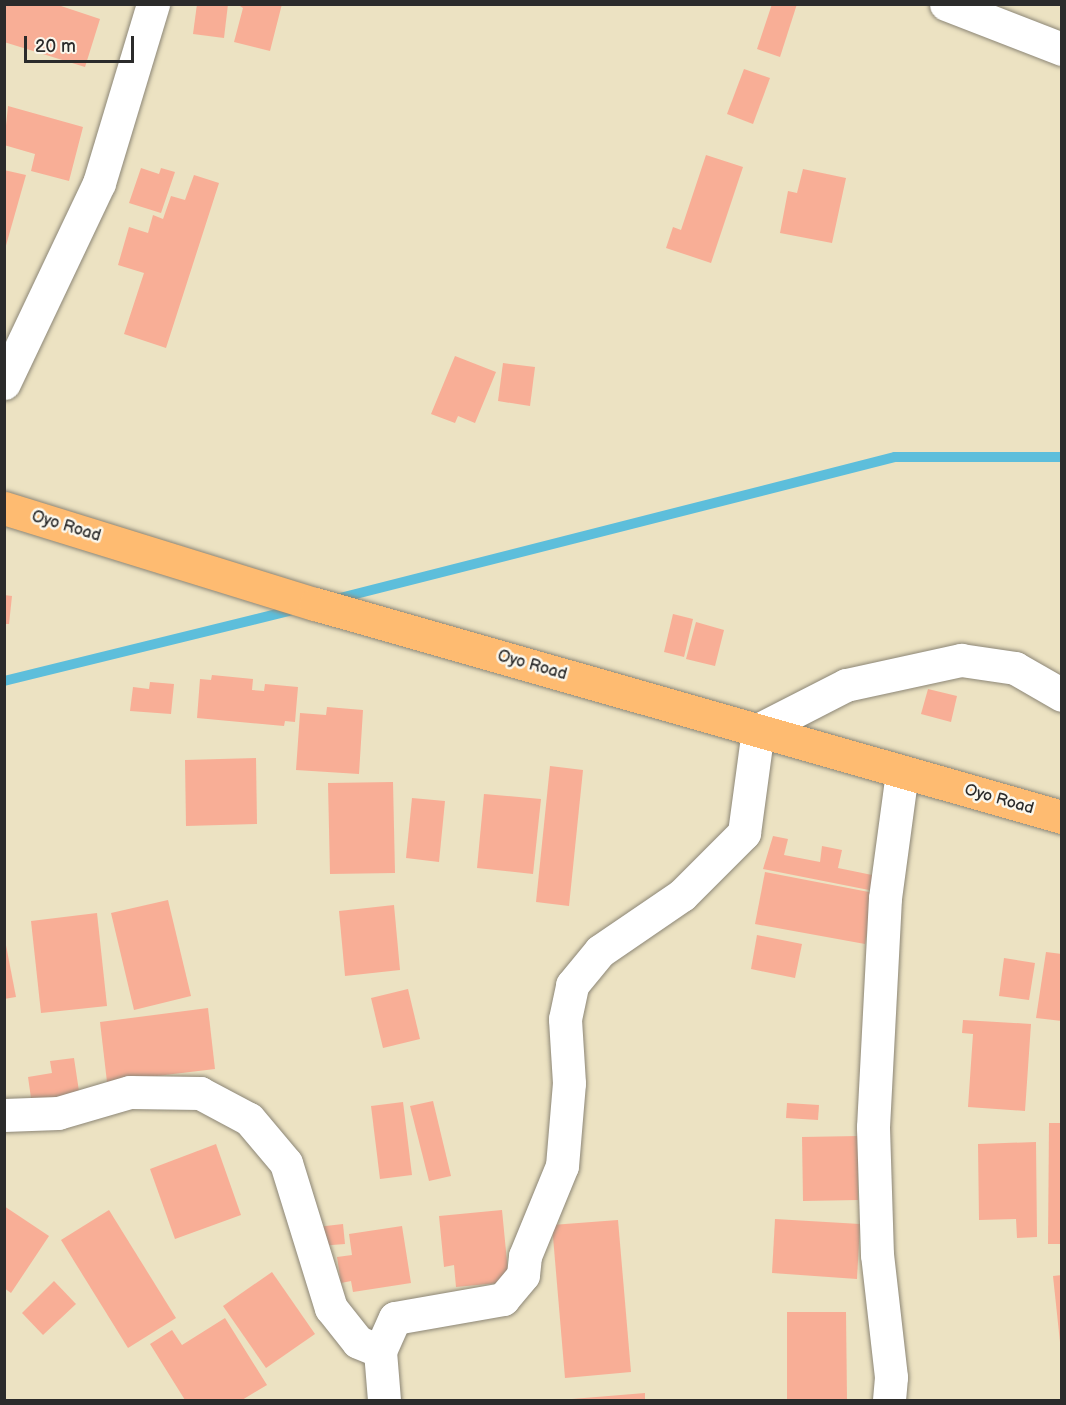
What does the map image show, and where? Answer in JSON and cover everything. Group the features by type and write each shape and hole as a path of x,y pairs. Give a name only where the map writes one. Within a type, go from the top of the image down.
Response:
{"highway":[{"name":"Oyo Road","path":"4,508 315,604 1062,817"}],"street":[{"path":"4,383 99,183 153,4"},
{"path":"946,4 1062,49"},
{"path":"384,1401 380,1351 395,1318 502,1299 523,1275 525,1256 562,1166 569,1083 565,1019 572,985 600,951 682,895 744,833 758,730 846,685 961,660 1015,668 1062,694"},
{"path":"889,1401 891,1377 877,1255 873,1126 885,898 902,772"},
{"path":"4,1115 58,1113 130,1092 201,1093 249,1119 286,1163 331,1308 358,1342 380,1351"}],"building":[{"path":"4,4 55,4 100,19 85,67 4,42"},
{"path":"197,4 228,4 224,38 193,34"},
{"path":"237,4 282,4 270,51 234,42 243,8"},
{"path":"772,4 797,4 780,57 757,49"},
{"path":"744,69 770,78 753,124 727,114"},
{"path":"8,106 83,127 69,181 31,171 35,154 4,145"},
{"path":"706,155 743,167 711,263 666,248 673,227 681,230"},
{"path":"141,168 159,174 161,168 175,172 161,213 129,203"},
{"path":"803,169 846,178 832,243 780,233 788,191 797,193"},
{"path":"4,170 26,175 5,249 4,249"},
{"path":"194,175 219,183 166,348 124,334 144,273 118,265 129,227 148,233 153,215 163,219 171,196 185,200"},
{"path":"455,356 496,372 475,423 458,416 455,423 431,414"},
{"path":"503,363 535,367 530,406 498,401"},
{"path":"4,595 12,596 9,624 4,624"},
{"path":"673,614 693,619 684,657 664,652"},
{"path":"696,622 724,630 715,666 686,659"},
{"path":"212,675 253,679 252,690 264,691 265,684 298,687 295,722 285,721 284,726 197,718 200,679 211,680"},
{"path":"150,682 174,684 171,714 130,711 133,687 149,689"},
{"path":"928,689 957,696 951,722 921,714"},
{"path":"327,707 363,710 359,774 296,770 300,713 326,715"},
{"path":"256,758 257,824 186,826 185,760"},
{"path":"550,766 583,770 569,906 536,902"},
{"path":"393,782 395,873 330,874 328,783"},
{"path":"484,794 541,799 533,874 477,868"},
{"path":"412,798 445,801 439,862 406,858"},
{"path":"773,836 788,839 784,855 820,862 822,846 842,850 838,868 877,876 874,891 763,869"},
{"path":"765,872 874,893 865,944 755,924"},
{"path":"168,900 191,996 134,1010 111,913"},
{"path":"394,905 400,970 345,976 339,911"},
{"path":"97,913 107,1006 41,1013 31,921"},
{"path":"4,935 16,997 4,999"},
{"path":"757,935 802,944 795,978 751,969"},
{"path":"1046,952 1062,954 1062,1021 1036,1018"},
{"path":"1004,958 1035,963 1029,1000 999,996"},
{"path":"408,989 420,1039 383,1048 371,998"},
{"path":"208,1008 215,1069 107,1082 100,1022"},
{"path":"963,1020 1031,1024 1025,1111 968,1107 973,1034 962,1033"},
{"path":"74,1058 80,1098 32,1105 28,1077 52,1073 50,1061"},
{"path":"433,1101 451,1176 429,1181 410,1106"},
{"path":"403,1102 412,1175 380,1179 371,1106"},
{"path":"787,1103 819,1105 818,1120 786,1118"},
{"path":"1049,1123 1062,1123 1062,1244 1048,1244"},
{"path":"858,1136 858,1200 803,1201 802,1137"},
{"path":"1036,1142 1037,1237 1017,1238 1016,1219 979,1220 978,1144"},
{"path":"216,1144 241,1215 175,1239 150,1169"},
{"path":"4,1206 49,1236 11,1293 4,1288"},
{"path":"109,1210 176,1318 128,1348 61,1240"},
{"path":"502,1210 509,1282 456,1287 454,1265 444,1267 439,1216"},
{"path":"775,1219 860,1224 857,1279 772,1273"},
{"path":"618,1220 631,1372 565,1378 552,1225"},
{"path":"343,1224 345,1244 319,1246 317,1227"},
{"path":"402,1226 411,1283 353,1292 351,1281 341,1283 337,1257 352,1255 349,1234"},
{"path":"272,1272 315,1334 266,1368 223,1306"},
{"path":"1062,1275 1062,1342 1060,1342 1053,1276"},
{"path":"54,1281 76,1304 43,1335 22,1313"},
{"path":"787,1312 846,1312 847,1400 787,1400"},
{"path":"225,1318 267,1385 242,1400 185,1400 150,1344 172,1330 182,1345"},
{"path":"645,1393 645,1400 572,1400 572,1399"}],"waterway":[{"path":"336,599 895,457 1062,457"},
{"path":"4,681 297,609"}]}
